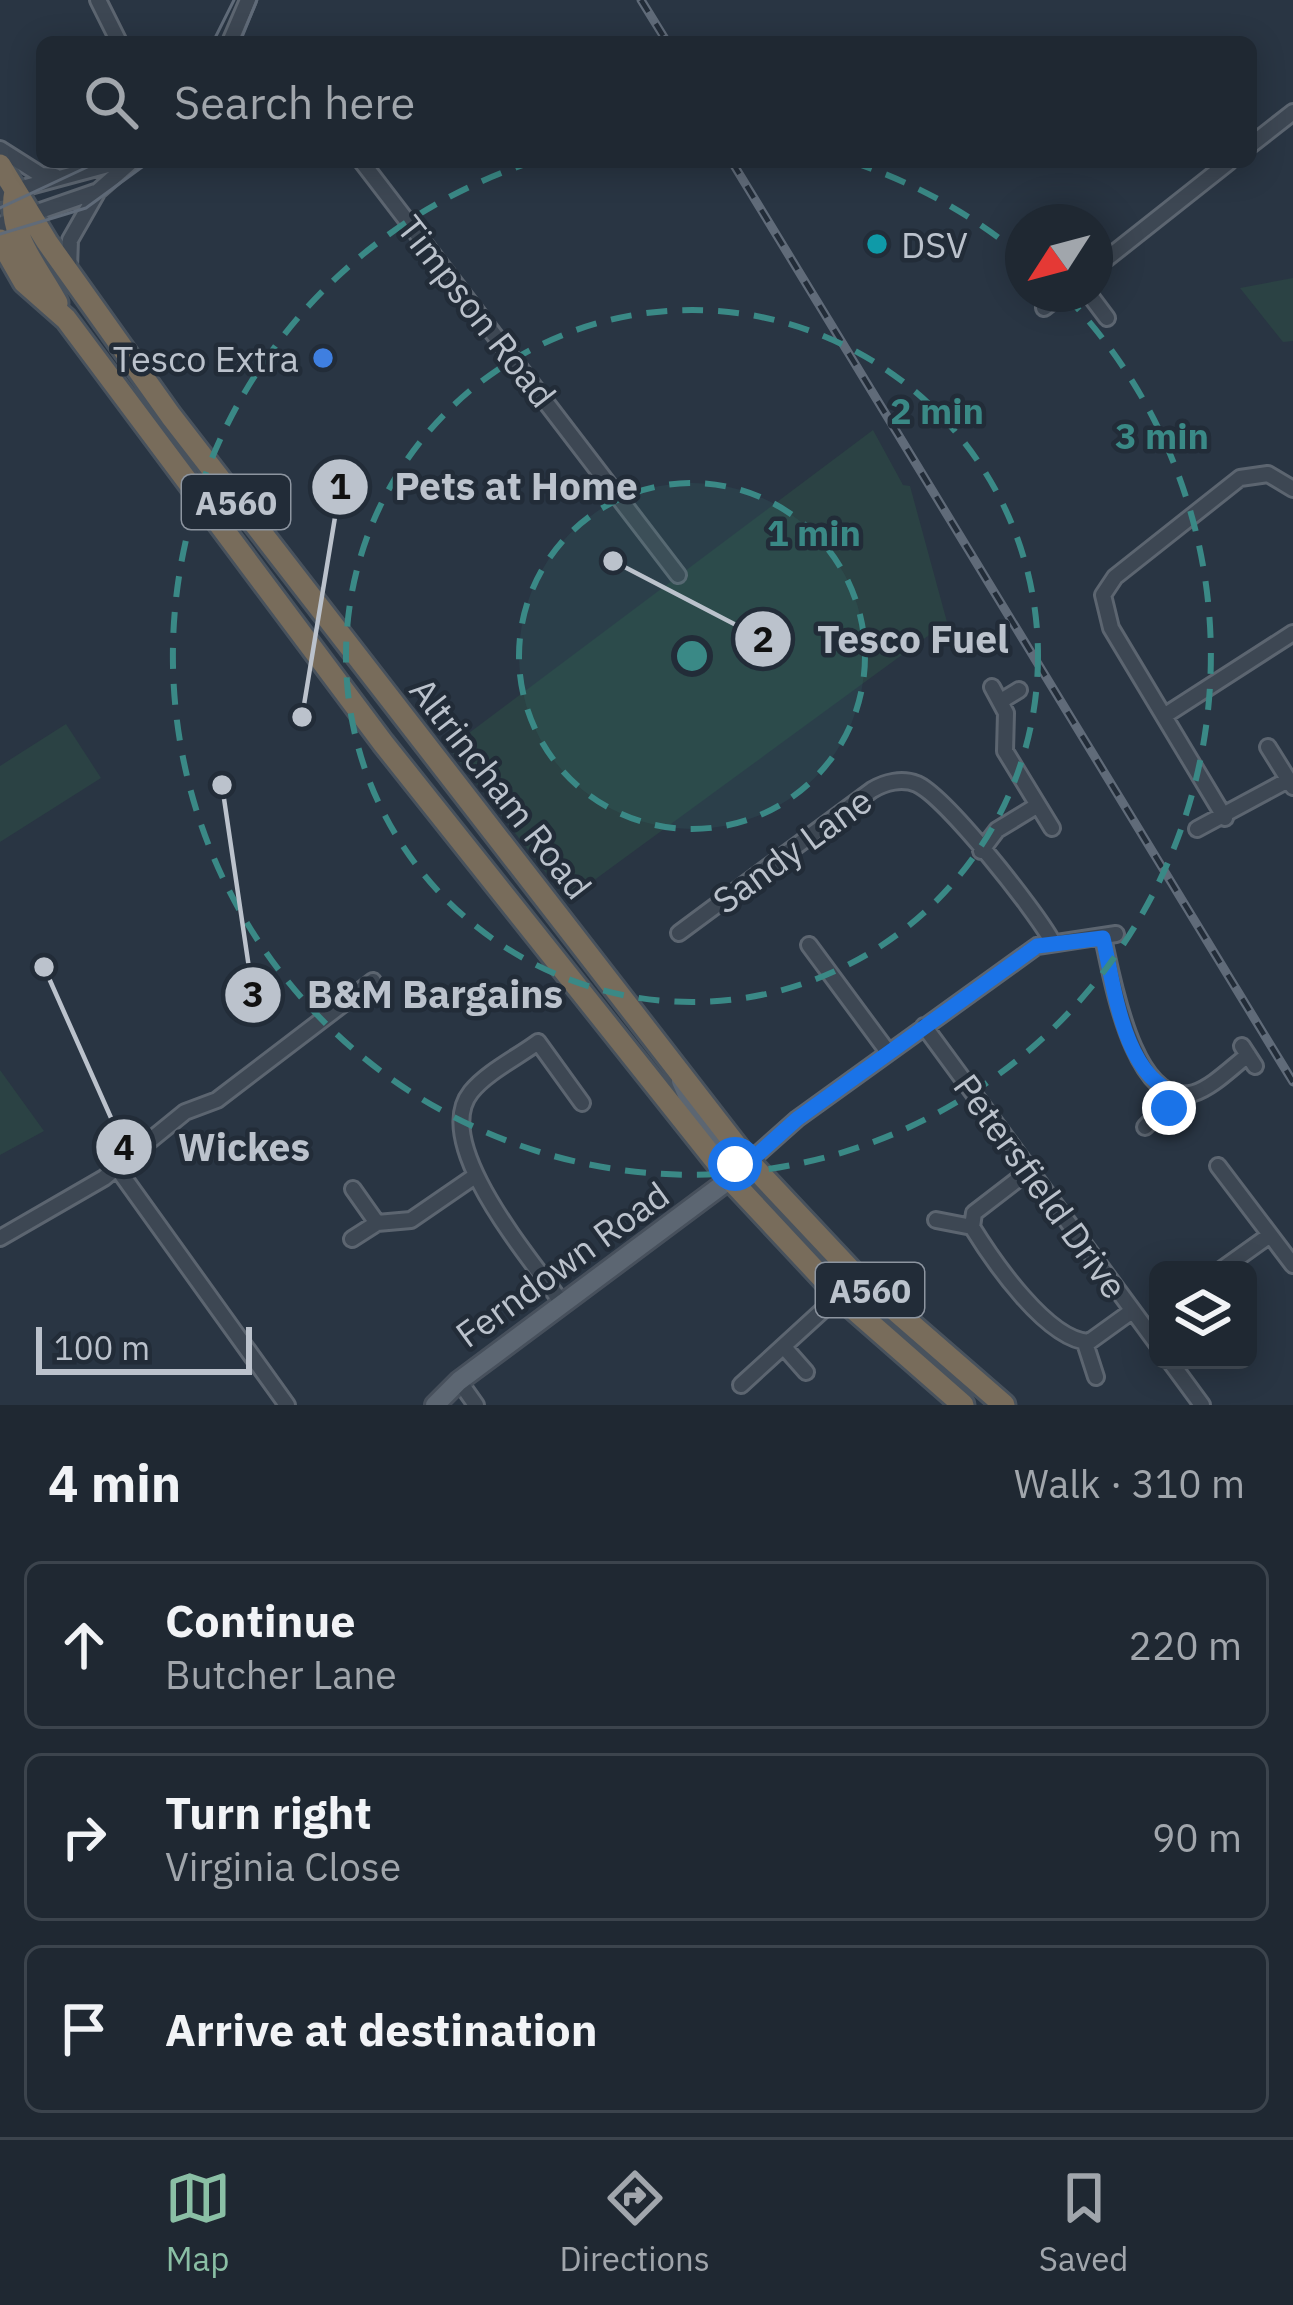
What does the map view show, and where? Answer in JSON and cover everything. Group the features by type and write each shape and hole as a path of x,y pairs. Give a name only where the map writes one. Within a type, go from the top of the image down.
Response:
{"highway":[{"name":"Altrincham Road","path":"0,166 15,219 70,276 286,567 749,1162 857,1278 1004,1405"},
{"path":"15,219 22,245 66,319"},
{"name":"Altrincham Road","path":"0,240 24,282 66,319 361,714 730,1179 840,1298 962,1405"}],"main road":[{"path":"679,1071 694,1110 735,1164 730,1179"},
{"name":"Ferndown Road","path":"434,1405 459,1381 730,1179"}],"street":[{"path":"98,0 116,36"},
{"path":"233,36 248,0"},
{"path":"1257,140 1293,112"},
{"path":"0,148 40,175 66,178"},
{"path":"7,193 99,168"},
{"path":"70,276 70,240 98,191 124,168"},
{"name":"Timpson Road","path":"367,168 678,575"},
{"path":"1113,254 1221,168"},
{"path":"15,219 98,191"},
{"path":"0,268 24,282"},
{"path":"1102,312 1107,318"},
{"path":"1225,818 1106,620 1102,601 1108,584 1240,478 1268,474 1293,489"},
{"path":"1164,716 1293,633"},
{"path":"1018,690 996,694 1006,712 1002,744 1052,828"},
{"path":"1197,829 1291,784 1268,747"},
{"name":"Sandy Lane","path":"679,933 882,784 920,785 981,851 1052,941"},
{"path":"981,851 997,830 1038,805"},
{"path":"730,1179 924,1026 1052,941 1109,936 1139,1058 1158,1086 1178,1094 1204,1089 1248,1056"},
{"path":"809,945 889,1052"},
{"path":"0,1238 118,1168 185,1112 217,1100 373,981"},
{"name":"Petersfield Drive","path":"924,1026 1149,1333"},
{"path":"562,1303 475,1176 459,1130 462,1109 472,1090 538,1042 583,1103"},
{"path":"1145,1127 1178,1094"},
{"path":"1218,1166 1293,1265"},
{"path":"118,1168 287,1405"},
{"path":"972,1227 977,1209 1030,1170"},
{"path":"352,1239 377,1222 410,1220 475,1176"},
{"path":"353,1189 377,1222"},
{"path":"936,1220 972,1227 1026,1300 1085,1342 1096,1377"},
{"path":"1234,1261 1270,1235"},
{"path":"741,1385 857,1278"},
{"path":"1085,1342 1132,1311"},
{"path":"1144,1326 1149,1322"},
{"path":"784,1347 806,1372"},
{"path":"1176,1369 1202,1405"},
{"path":"459,1381 476,1405"},
{"path":"962,1405 979,1384"}],"green space":[{"path":"1293,278 1293,341 1283,342 1240,288"},
{"path":"873,430 903,485 910,486 947,622 567,900 449,748"},
{"path":"66,724 101,778 0,842 0,766"},
{"path":"0,1070 44,1131 0,1155"}],"tram line":[{"path":"216,36 234,0"},
{"path":"242,36 257,0"},
{"path":"0,208 85,168"},
{"path":"0,234 86,208 141,168"}],"railway":[{"path":"641,0 663,36"},
{"path":"736,168 1293,1082"}],"place":[{"name":"DSV","path":"877,244"},
{"name":"Tesco Extra","path":"323,358"},
{"name":"Tesco Fuel","path":"613,561"},
{"name":"Pets at Home","path":"302,717"},
{"name":"B&M Bargains","path":"222,785"},
{"name":"Wickes","path":"44,967"}],"route":[{"path":"735,1164 730,1179 769,1141 889,1052 1027,953 1052,941 1103,938 1124,1022 1139,1058 1158,1086 1178,1094 1169,1108"}]}
